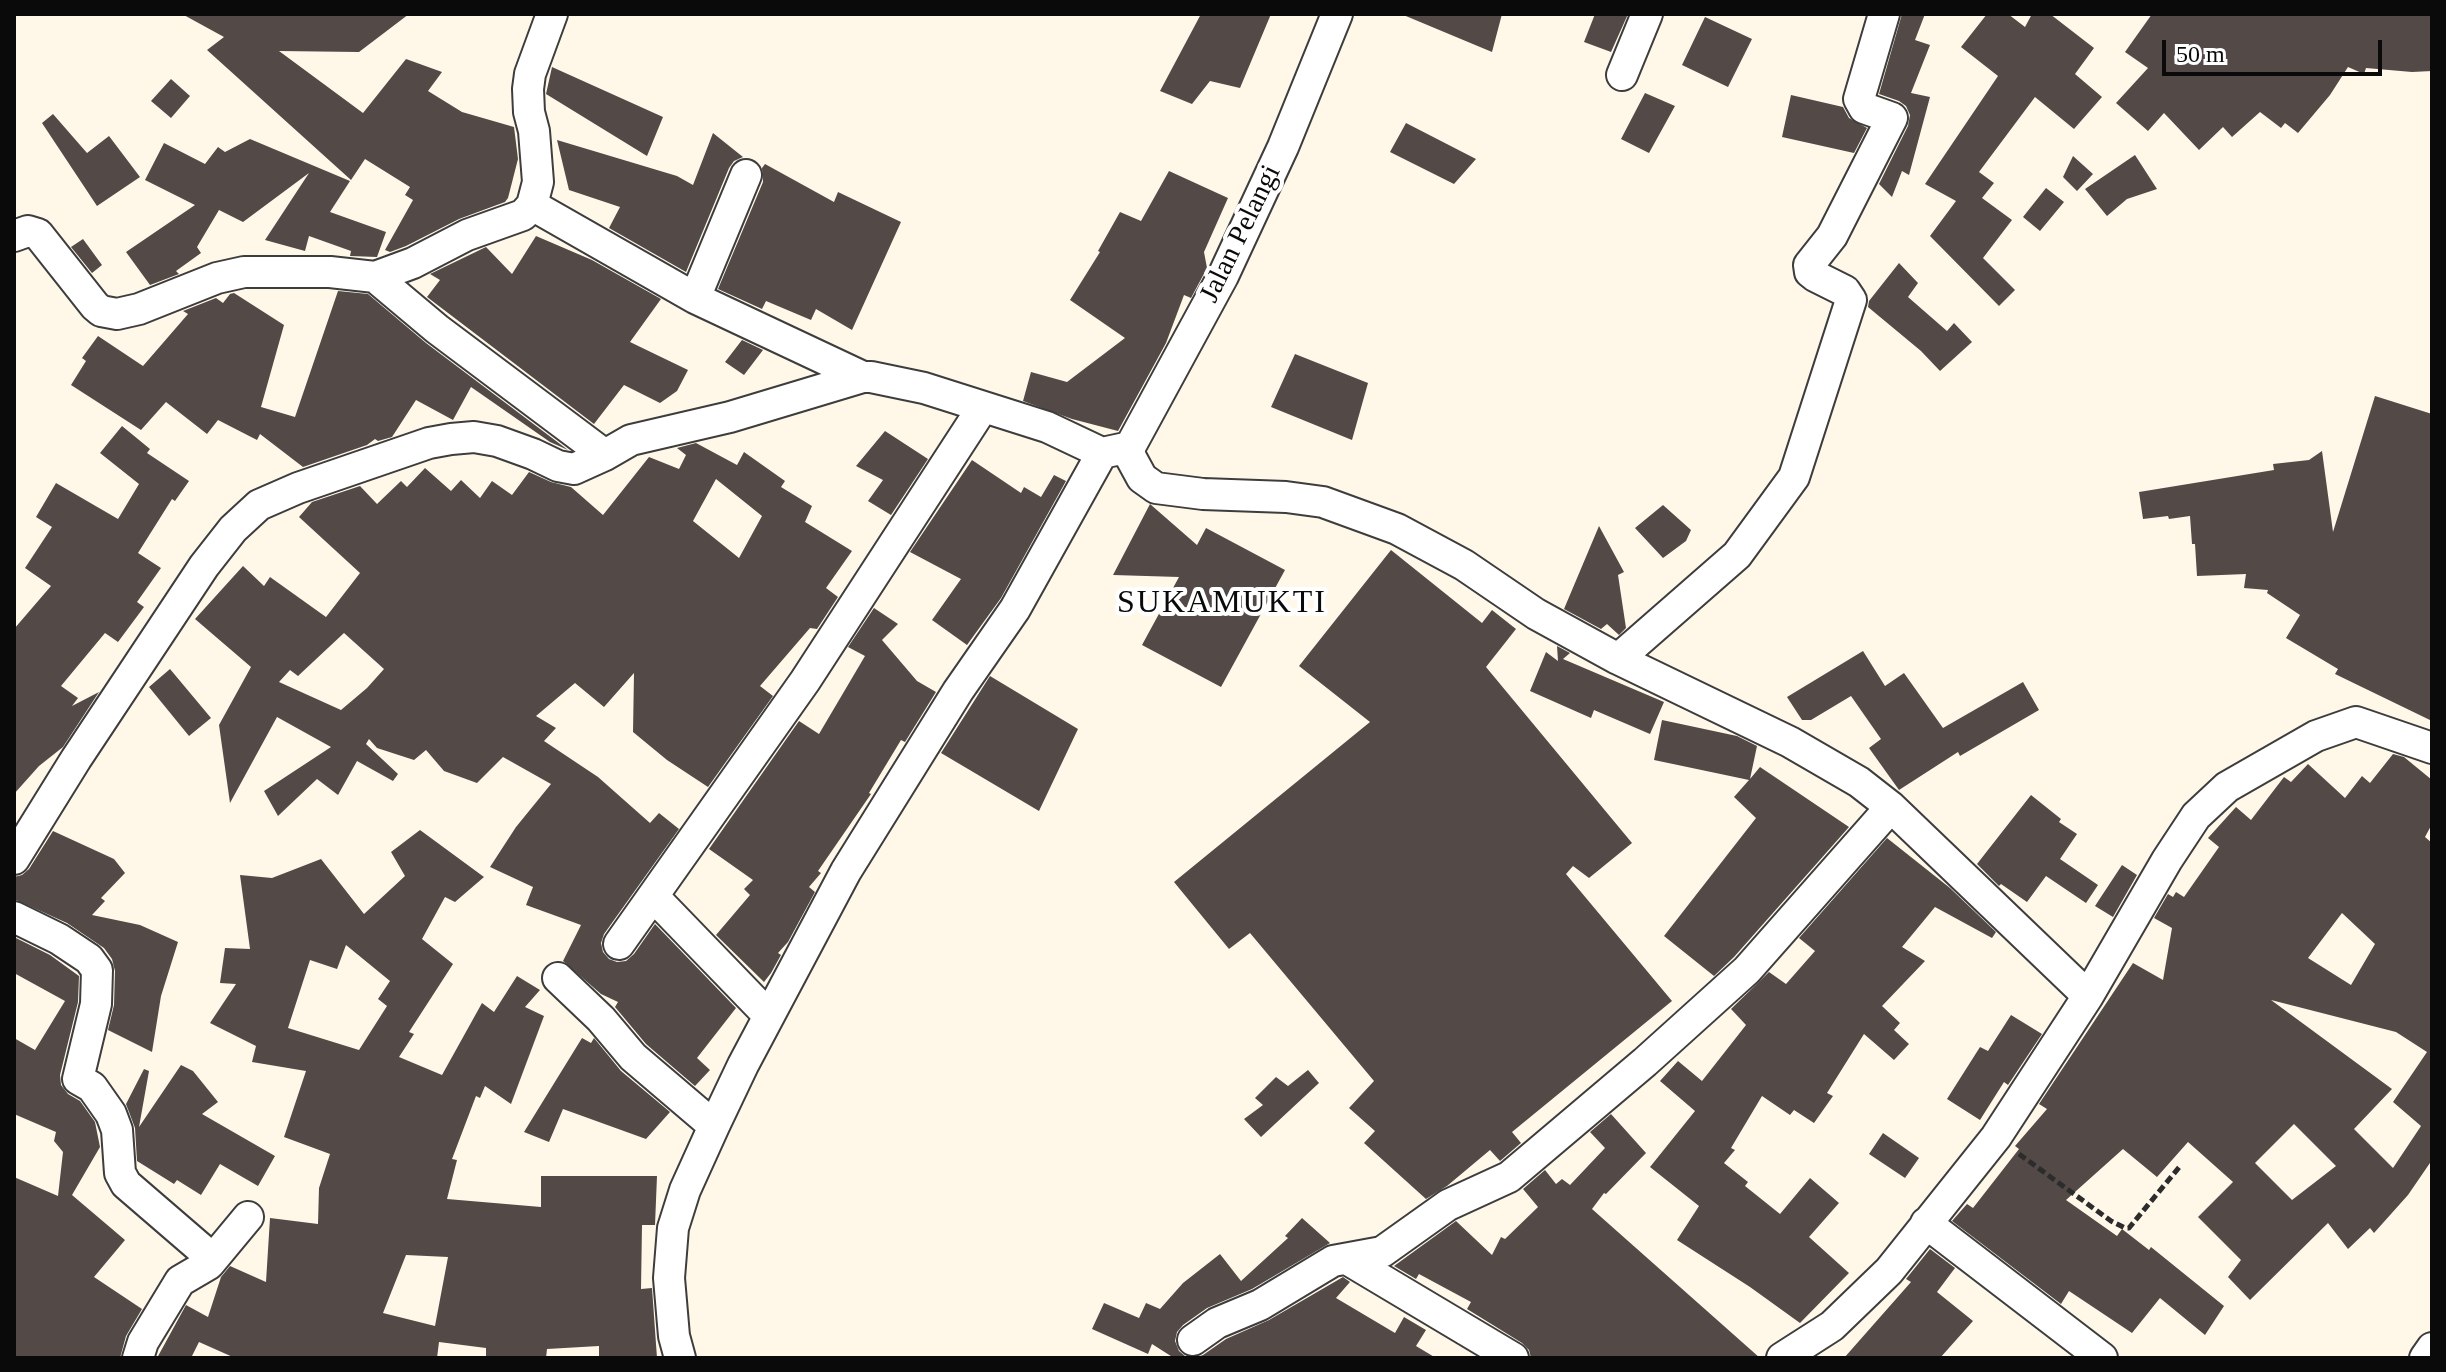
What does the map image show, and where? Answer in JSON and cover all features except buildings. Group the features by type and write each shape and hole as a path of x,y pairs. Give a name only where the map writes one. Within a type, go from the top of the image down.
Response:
{"street":[{"path":"14,236 28,231 38,234 95,306 117,314 139,309 217,278 244,272 330,272 375,277 413,263 467,235 523,215 532,205 538,182 528,89 530,74 552,14"},
{"name":"Jalan Pelangi","path":"680,1358 674,1336 669,1278 673,1228 685,1190 714,1126 846,871 966,679 1015,609 1116,450 1223,276 1283,147 1337,14"},
{"path":"1622,75 1647,14"},
{"path":"1618,659 1737,555 1794,477 1851,300 1845,291 1810,272 1809,265 1832,236 1892,118 1864,108 1859,99 1884,14"},
{"path":"695,298 746,175"},
{"path":"532,205 695,298 863,377 924,388 1116,450 1130,456 1142,478 1156,488 1323,502 1397,529 1464,565 1536,614 1618,659 1790,742 1859,782 1891,807 2088,996"},
{"path":"375,277 437,329 605,455"},
{"path":"14,859 204,566 233,529 259,505 298,488 429,443 451,439 474,437 497,441 566,469 584,465 631,440 730,417 863,377"},
{"path":"619,944 805,681 983,407"},
{"path":"1782,1358 1832,1326 1889,1271 1996,1137 2088,996 2196,816 2227,787 2316,736 2356,722 2432,748"},
{"path":"1193,1340 1217,1323 1260,1305 1333,1261 1382,1252 1448,1205 1509,1177 1645,1062 1747,970 1891,807"},
{"path":"653,896 769,1016"},
{"path":"14,917 59,939 89,959 97,970 96,1004 78,1079 92,1087 111,1114 117,1130 120,1173 126,1184 213,1259"},
{"path":"558,978 601,1019 633,1057 714,1126"},
{"path":"138,1358 143,1342 180,1281 213,1259 248,1217"},
{"path":"1926,1223 2102,1358"},
{"path":"1347,1259 1513,1358"},
{"path":"2425,1358 2432,1348"}],"path":[{"path":"1996,1137 2125,1228 2129,1228 2181,1165"}],"district":[{"name":"SUKAMUKTI","path":"1222,604"}]}
